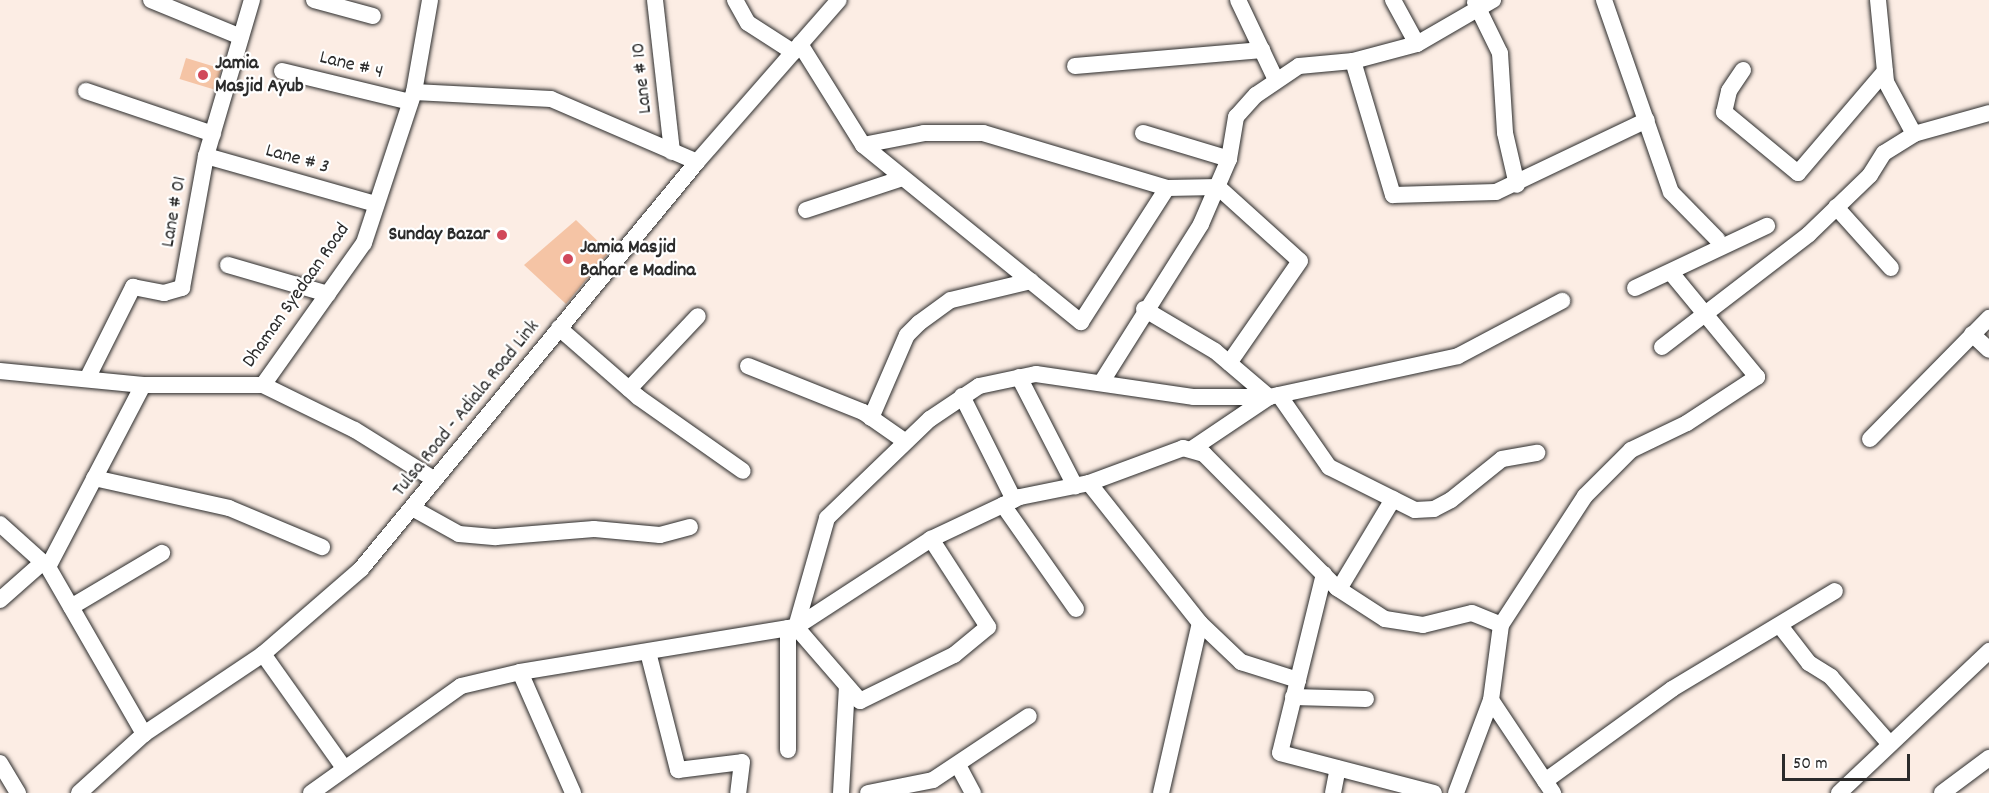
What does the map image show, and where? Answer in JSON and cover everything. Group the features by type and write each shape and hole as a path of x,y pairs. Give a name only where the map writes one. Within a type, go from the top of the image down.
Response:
{"street":[{"path":"151,0 241,37"},
{"name":"Lane # 01","path":"88,377 133,287 164,293 182,288 206,156 252,0"},
{"name":"Dhaman Syedaan Road","path":"0,371 88,377 143,385 263,386 364,243 412,97 430,0"},
{"name":"Lane # 10","path":"655,0 672,152"},
{"path":"735,0 748,23 796,48 863,145 1081,322 1167,188"},
{"name":"Tulsa Road - Adiala Road Link","path":"82,792 144,735 262,654 361,568 414,508 697,162 839,0"},
{"path":"1238,0 1276,80"},
{"path":"1393,0 1417,44"},
{"path":"1604,0 1671,192 1717,239"},
{"path":"1878,0 1885,70 1914,134"},
{"path":"322,1 373,16"},
{"path":"1101,383 1218,187 1229,159 1236,117 1276,80 1299,66 1353,61 1417,44 1482,3 1500,53 1505,133 1516,185"},
{"path":"1075,66 1262,50"},
{"path":"1353,61 1393,195 1497,192 1516,185 1647,120"},
{"path":"1743,70 1728,91 1724,111 1798,173 1885,70"},
{"name":"Lane # 4","path":"282,71 412,97"},
{"path":"86,91 132,111 213,134"},
{"path":"412,97 551,99 697,162"},
{"path":"1662,347 1705,315 1836,207 1884,153 1914,134 1989,113"},
{"path":"863,145 924,133 983,133 1167,188 1218,187 1300,261 1229,363"},
{"path":"1143,133 1229,159"},
{"name":"Lane # 3","path":"206,156 376,204"},
{"path":"806,210 903,178"},
{"path":"1836,207 1891,268"},
{"path":"1635,288 1672,274 1767,226"},
{"path":"228,265 327,294"},
{"path":"1456,793 1491,700 1501,626 1585,495 1631,450 1688,423 1757,377 1672,274"},
{"path":"871,417 906,334 951,300 1031,280"},
{"path":"788,750 792,628 827,518 906,442 962,396 979,386 1036,374 1194,397 1274,396 1458,356 1562,301"},
{"path":"1144,309 1229,363 1274,396 1329,467 1415,510 1434,509 1467,489 1484,469 1538,453"},
{"path":"629,389 698,315"},
{"path":"1870,439 1989,318"},
{"path":"560,328 629,389 743,471"},
{"path":"1972,334 1989,350"},
{"path":"748,366 871,417 906,442"},
{"path":"1019,377 1082,485 1200,623 1241,662 1298,680"},
{"path":"0,600 46,564 143,385"},
{"path":"263,386 356,430 435,480"},
{"path":"962,396 1009,503 1076,609"},
{"path":"311,793 461,686 520,672 792,628 931,539 1009,503 1082,485 1193,448 1274,396"},
{"path":"1193,448 1339,589 1385,619 1424,625 1472,613 1501,626"},
{"path":"94,478 229,508 322,547"},
{"path":"1339,589 1393,499"},
{"path":"414,508 459,534 496,537 594,529 660,535 690,527"},
{"path":"0,524 46,564 144,735"},
{"path":"792,628 860,701 954,655 988,627 931,539"},
{"path":"71,607 162,553"},
{"path":"1324,574 1280,753 1434,793"},
{"path":"1491,700 1549,787 1672,688 1781,627 1835,591"},
{"path":"1161,793 1200,623"},
{"path":"1781,627 1809,663 1831,677 1889,743"},
{"path":"648,651 678,770 742,762 738,793"},
{"path":"1839,793 1889,743 1989,651"},
{"path":"262,654 344,768"},
{"path":"520,672 573,793"},
{"path":"841,793 848,687"},
{"path":"1293,697 1366,699"},
{"path":"867,793 933,780 1029,716"},
{"path":"1942,793 1989,758"},
{"path":"958,765 973,793"},
{"path":"1,766 18,793"},
{"path":"1333,793 1338,768"}],"building":[{"name":"Jamia Masjid Ayub","path":"186,58 221,69 215,90 180,79"},
{"name":"Jamia Masjid Bahar e Madina","path":"576,220 609,252 566,304 524,265"}],"place":[{"name":"Jamia Masjid Ayub","path":"203,75"},
{"name":"Sunday Bazar","path":"502,235"},
{"name":"Jamia Masjid Bahar e Madina","path":"568,259"}]}
